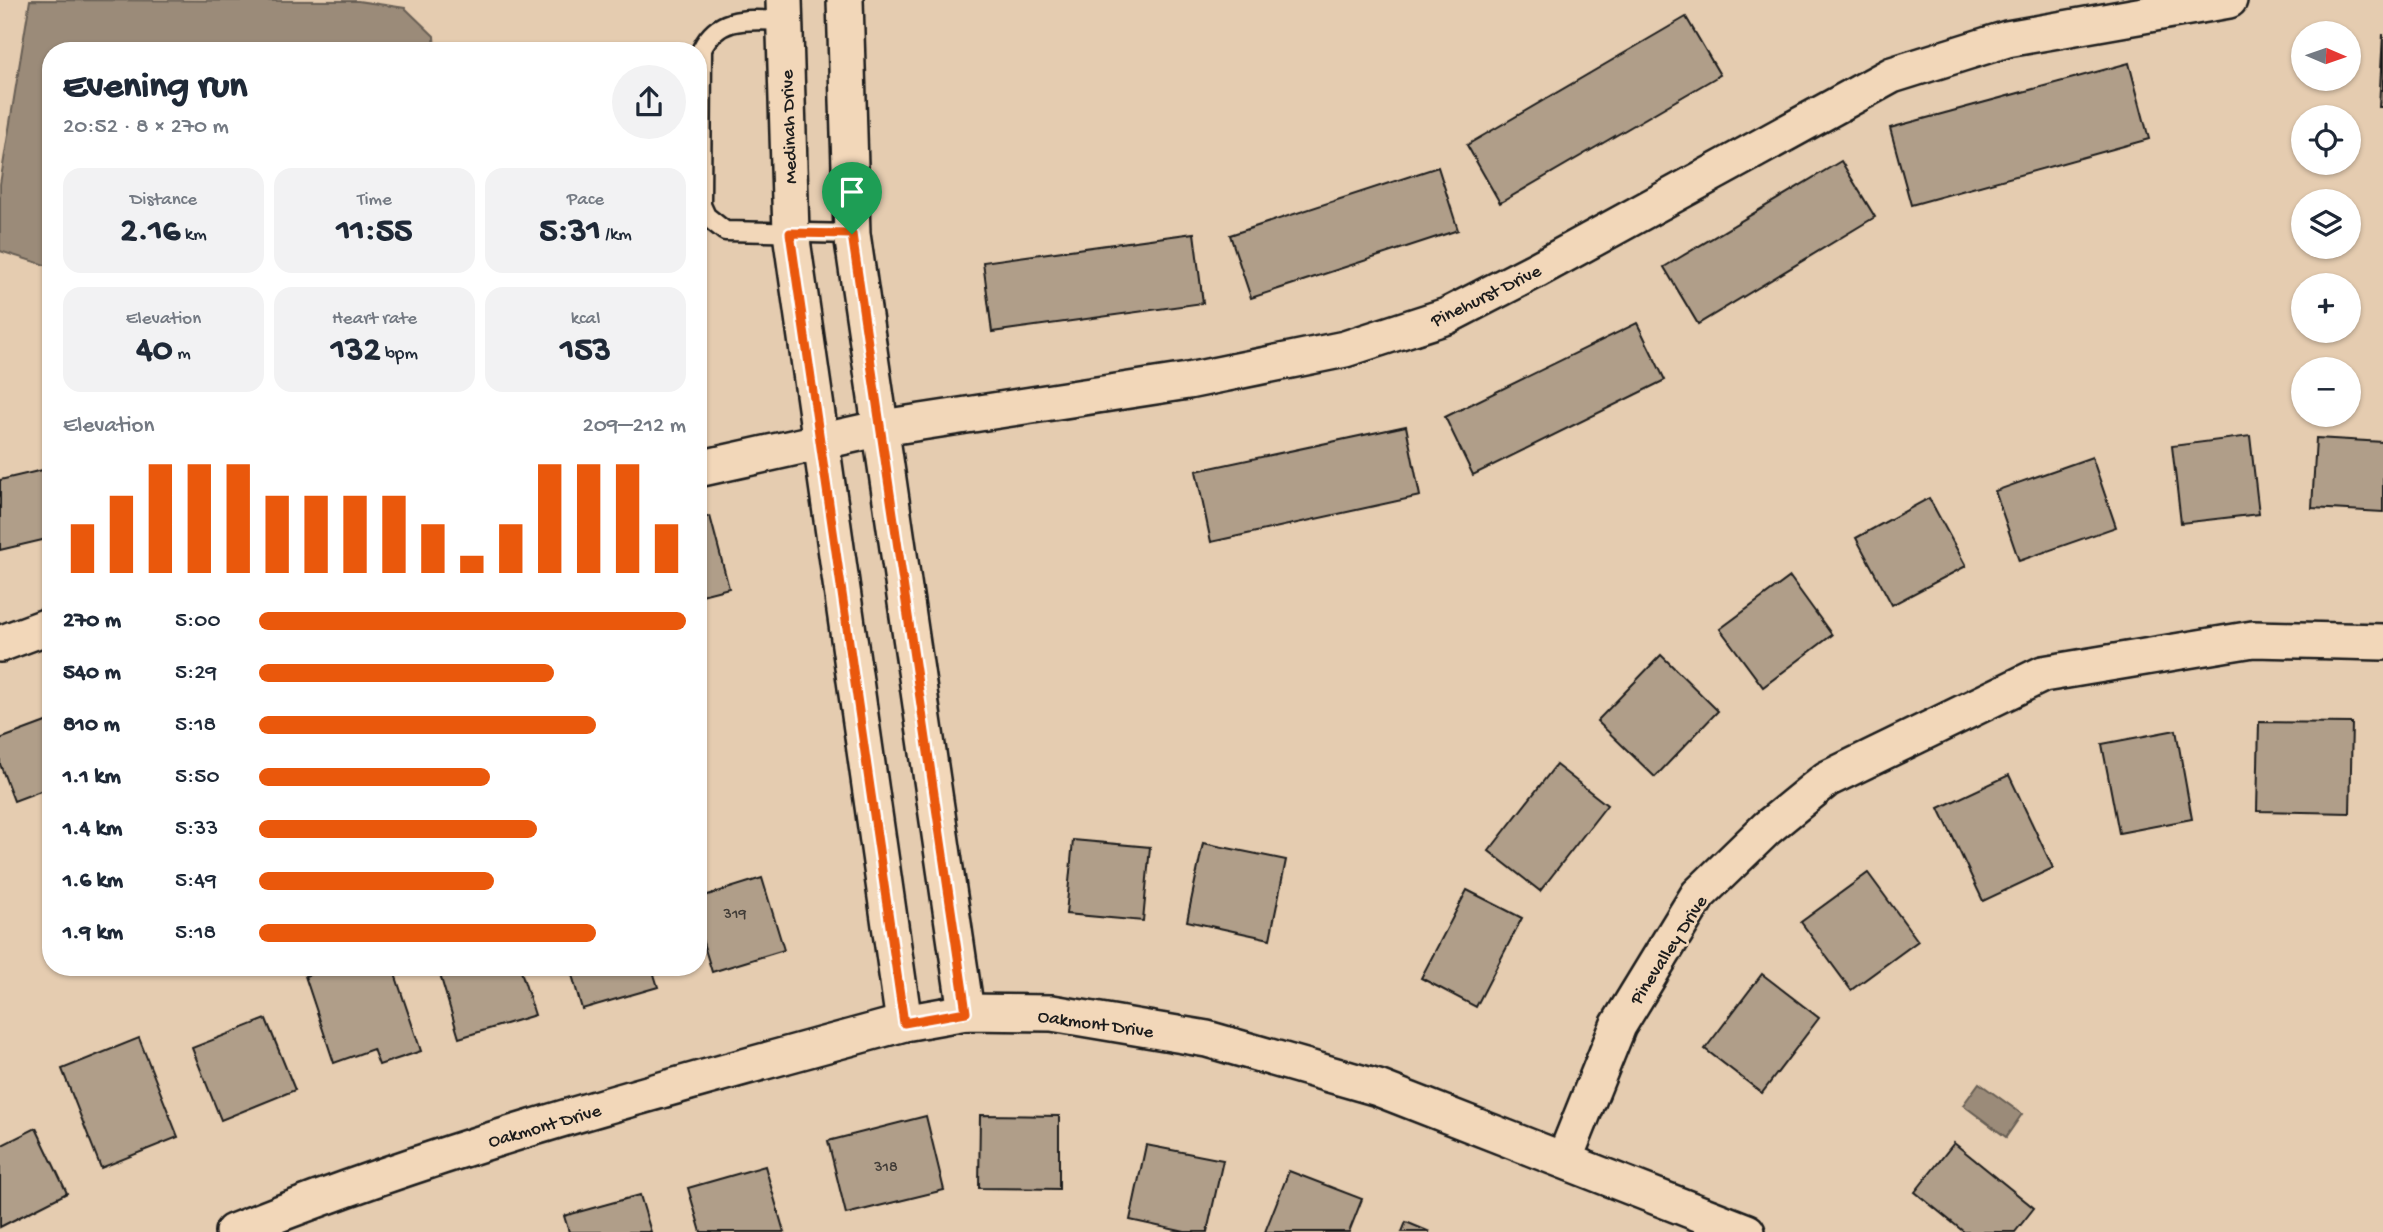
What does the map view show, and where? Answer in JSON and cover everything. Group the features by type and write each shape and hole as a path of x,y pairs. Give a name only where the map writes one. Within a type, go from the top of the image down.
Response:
{"street":[{"path":"845,0 852,234 966,1012"},
{"name":"Pinehurst Drive","path":"707,467 882,428 1188,382 1345,349 1447,316 1892,75 2007,39 2229,0"},
{"name":"Medinah Drive","path":"785,10 790,233 904,1023"},
{"path":"0,644 42,628"},
{"name":"Pinevalley Drive","path":"1564,1160 1618,1026 1698,895 1767,828 1828,779 2043,674 2253,639 2383,642"},
{"name":"Oakmont Drive","path":"233,1232 328,1194 508,1134 904,1023 966,1012 1052,1013 1207,1039 1378,1088 1747,1232"}],"lane":[{"name":"Medinah Drive","path":"705,42 725,23 785,10"},
{"name":"Medinah Drive","path":"707,217 725,231 852,234"}],"shaded area":[{"path":"30,0 358,1 405,8 434,36 434,42 42,42 42,264 0,251 0,184"},
{"path":"1979,1083 2022,1114 2006,1137 1963,1105"}],"building":[{"path":"1686,17 1720,75 1500,203 1467,145"},
{"path":"2383,34 2383,107 2379,107"},
{"path":"2129,63 2149,139 1911,205 1890,128"},
{"path":"1841,161 1875,217 1698,324 1664,267"},
{"path":"1438,167 1458,230 1251,298 1230,235"},
{"path":"1194,233 1203,303 992,332 983,262"},
{"path":"1637,323 1665,380 1473,475 1445,417"},
{"path":"1406,426 1420,496 1211,542 1196,471"},
{"path":"2250,436 2259,514 2181,523 2172,446"},
{"path":"2316,438 2383,442 2383,512 2312,508"},
{"path":"2092,457 2116,527 2019,561 1995,491"},
{"path":"42,470 42,540 0,550 0,480"},
{"path":"1929,498 1966,566 1892,605 1856,538"},
{"path":"710,516 729,588 707,594 707,517"},
{"path":"1790,577 1832,635 1763,687 1720,629"},
{"path":"1661,655 1718,711 1655,777 1597,721"},
{"path":"2259,722 2352,723 2350,813 2257,811"},
{"path":"42,723 42,790 14,801 0,764 0,739"},
{"path":"2176,730 2192,819 2119,833 2102,744"},
{"path":"1556,765 1607,805 1540,891 1489,851"},
{"path":"2009,775 2053,868 1983,901 1939,808"},
{"path":"1073,840 1150,847 1143,921 1066,914"},
{"path":"1203,843 1286,860 1270,939 1187,921"},
{"path":"1868,873 1918,941 1851,990 1801,922"},
{"path":"762,878 784,950 712,972 707,956 707,895"},
{"path":"1467,890 1522,918 1476,1007 1421,978"},
{"path":"1762,974 1819,1018 1762,1093 1705,1049"},
{"path":"305,976 396,976 421,1051 379,1065 373,1049 334,1063"},
{"path":"440,976 523,976 535,1015 459,1038"},
{"path":"572,976 655,976 658,987 582,1009"},
{"path":"266,1019 295,1090 221,1120 192,1048"},
{"path":"139,1038 178,1137 101,1168 62,1069"},
{"path":"980,1115 1059,1116 1059,1189 979,1188"},
{"path":"926,1116 944,1190 846,1214 828,1141"},
{"path":"36,1128 67,1193 0,1227 0,1146"},
{"path":"1954,1143 2034,1208 2015,1232 1964,1232 1915,1192"},
{"path":"1146,1145 1223,1160 1207,1232 1185,1232 1130,1220"},
{"path":"765,1166 784,1232 701,1232 688,1188"},
{"path":"1289,1171 1362,1199 1349,1232 1265,1232"},
{"path":"640,1195 651,1232 569,1232 564,1216"},
{"path":"1406,1222 1430,1232 1402,1232"}],"route":[{"path":"790,233 852,234 966,1012 904,1023 790,233"}]}
